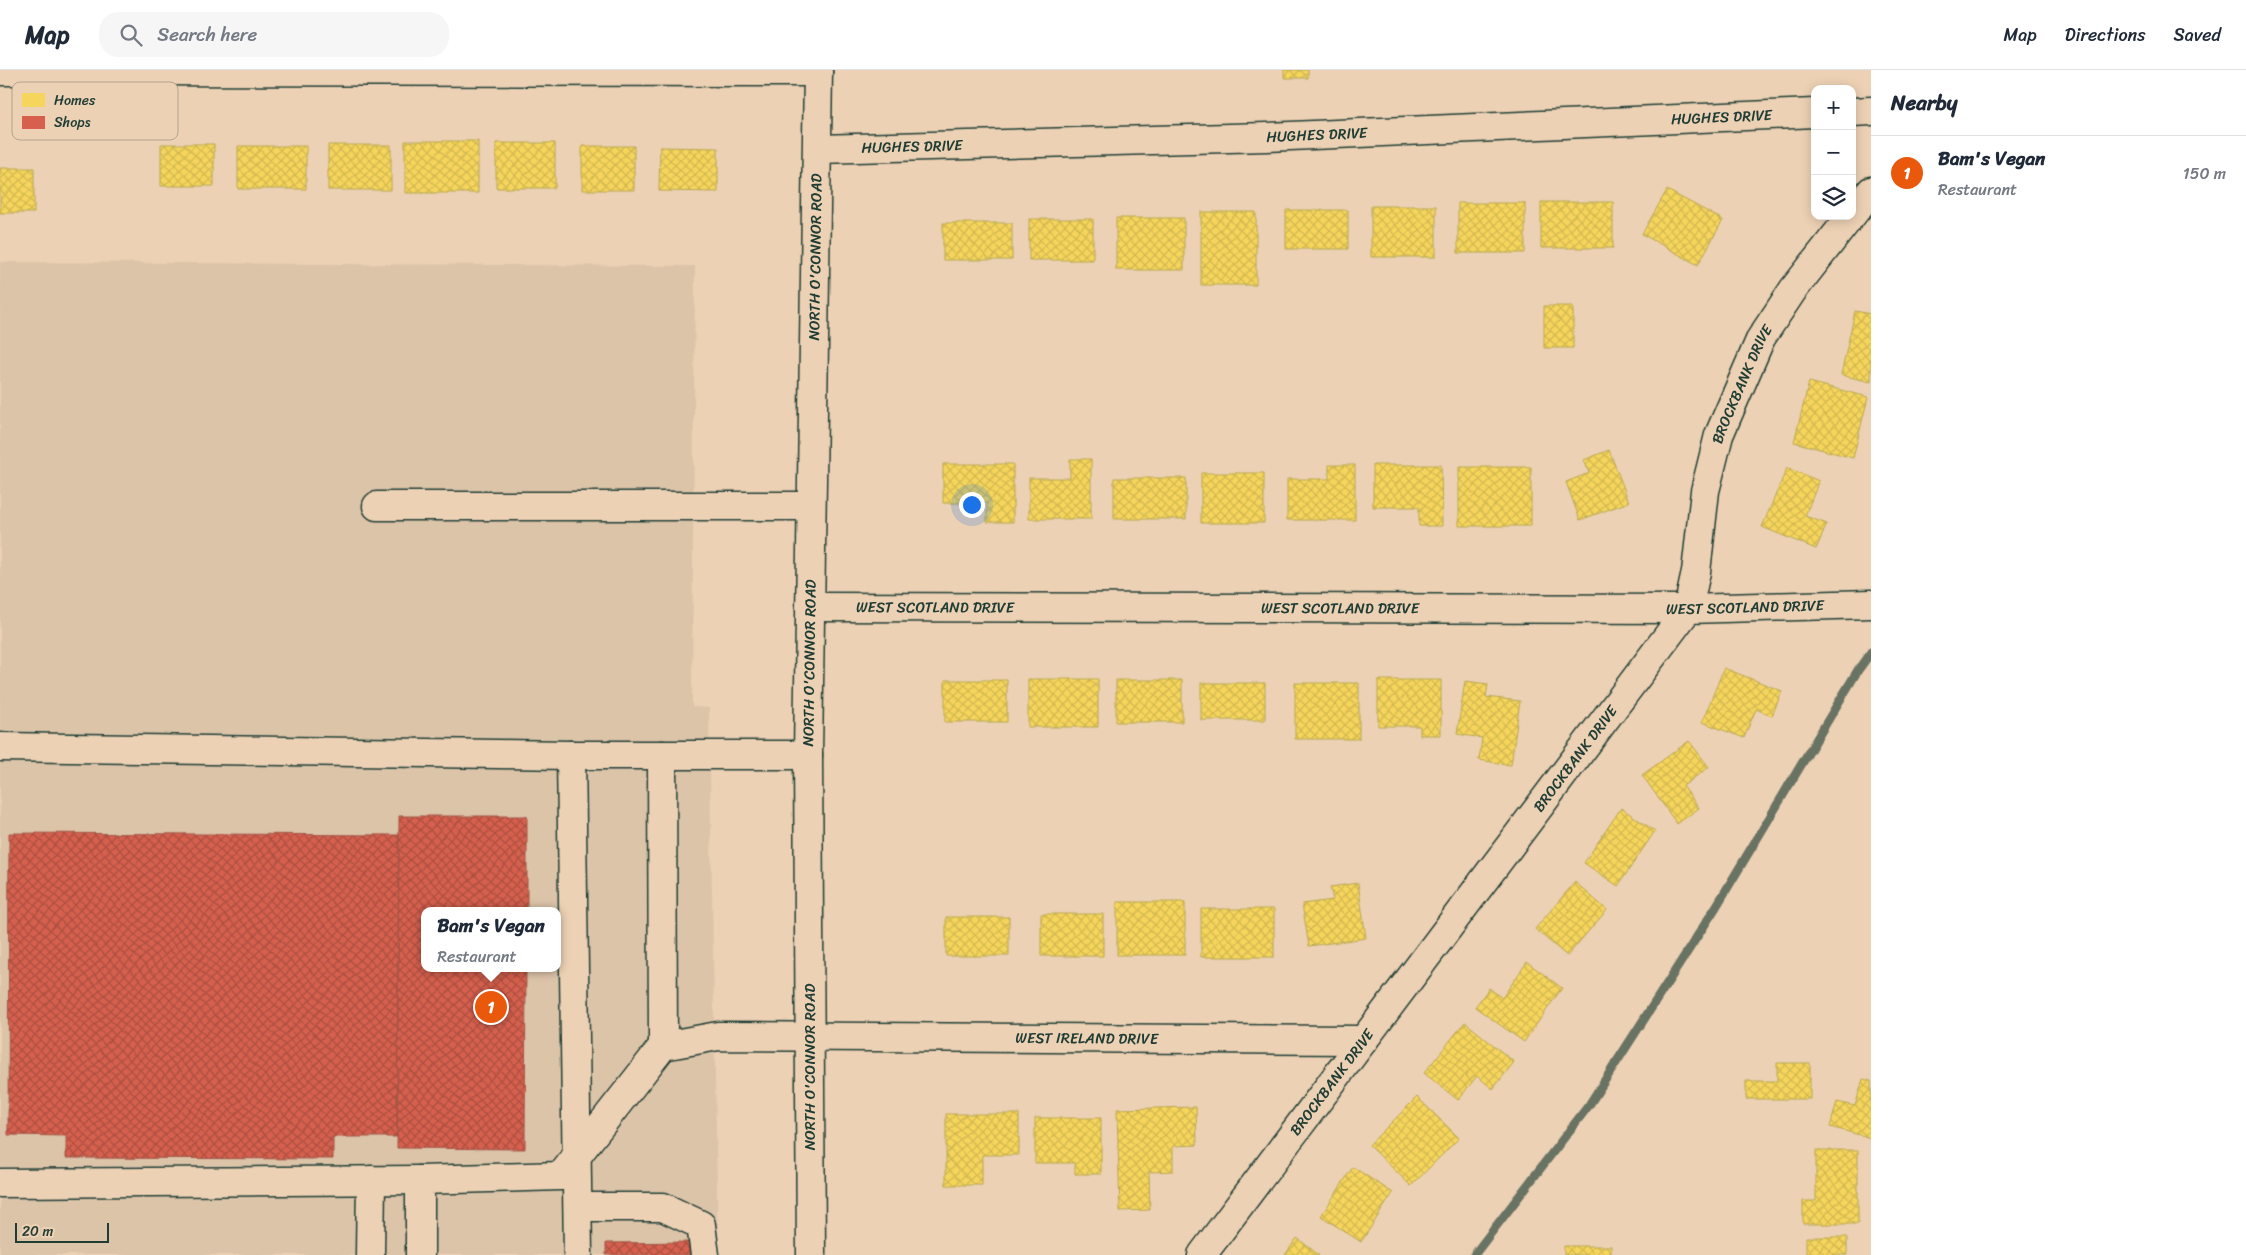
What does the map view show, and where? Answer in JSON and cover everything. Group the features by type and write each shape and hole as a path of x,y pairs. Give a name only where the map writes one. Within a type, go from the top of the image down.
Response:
{"street":[{"path":"0,71 818,71"},
{"name":"NORTH O'CONNOR ROAD","path":"812,1255 808,755 818,71"},
{"path":"1856,112 1871,111"},
{"name":"HUGHES DRIVE","path":"818,149 1267,138 1811,113"},
{"name":"BROCKBANK DRIVE","path":"1856,210 1871,191"},
{"name":"BROCKBANK DRIVE","path":"1202,1255 1688,609 1696,572 1706,491 1719,435 1760,338 1793,290 1848,220"},
{"path":"377,506 812,506"},
{"name":"WEST SCOTLAND DRIVE","path":"810,607 1688,609 1871,604"},
{"path":"0,747 571,755 808,755"},
{"path":"571,755 578,1255"},
{"path":"0,1183 420,1180 561,1176 663,1046 662,755"},
{"name":"WEST IRELAND DRIVE","path":"663,1046 718,1036 1364,1040"},
{"path":"370,1255 371,1180"},
{"path":"420,1180 420,1255"},
{"path":"578,1207 663,1207 701,1225 705,1255"}],"shaded area":[{"path":"0,262 695,266 692,707 709,708 718,1255 0,1255"}],"building: Homes":[{"path":"1284,70 1308,70 1308,78 1284,78"},
{"path":"405,141 478,141 478,193 405,193"},
{"path":"496,143 555,143 555,188 496,188"},
{"path":"161,144 214,144 214,186 161,186"},
{"path":"328,145 391,145 391,190 328,190"},
{"path":"238,146 306,146 306,189 238,189"},
{"path":"582,146 634,146 634,190 582,190"},
{"path":"660,147 718,148 718,192 659,191"},
{"path":"0,168 34,168 34,213 0,213"},
{"path":"1667,190 1723,220 1698,265 1642,234"},
{"path":"1541,202 1613,202 1613,248 1541,248"},
{"path":"1458,203 1525,203 1525,253 1458,253"},
{"path":"1371,206 1436,206 1436,257 1371,257"},
{"path":"1286,210 1348,210 1348,249 1286,249"},
{"path":"1201,212 1256,212 1256,285 1201,285"},
{"path":"1116,218 1184,218 1184,270 1116,270"},
{"path":"1029,219 1093,219 1093,260 1029,260"},
{"path":"943,223 1012,223 1012,260 943,260"},
{"path":"1544,306 1573,306 1573,348 1544,348"},
{"path":"1855,311 1871,314 1871,382 1841,375"},
{"path":"1809,382 1868,397 1853,458 1794,442"},
{"path":"1609,450 1629,502 1580,520 1566,482 1589,473 1584,460"},
{"path":"1070,459 1091,459 1091,519 1029,519 1029,478 1070,478"},
{"path":"943,464 1013,464 1013,522 987,522 987,503 943,503"},
{"path":"1329,465 1355,465 1355,520 1287,520 1287,479 1329,479"},
{"path":"1373,465 1441,465 1442,526 1419,526 1419,507 1373,507"},
{"path":"1459,467 1531,467 1531,526 1459,526"},
{"path":"1787,468 1819,481 1805,516 1827,524 1816,549 1762,527"},
{"path":"1201,473 1264,473 1264,523 1201,523"},
{"path":"1114,478 1186,478 1186,519 1114,519"},
{"path":"1724,668 1782,691 1772,716 1756,709 1744,738 1702,722"},
{"path":"1028,679 1098,679 1098,727 1028,727"},
{"path":"945,680 1007,680 1007,722 945,722"},
{"path":"1116,680 1182,680 1182,722 1116,722"},
{"path":"1378,680 1441,680 1441,735 1420,735 1420,726 1378,726"},
{"path":"1465,681 1488,684 1486,697 1520,701 1511,765 1479,760 1482,738 1457,734"},
{"path":"1201,683 1265,683 1265,720 1201,720"},
{"path":"1295,683 1359,683 1359,739 1295,739"},
{"path":"1689,741 1709,767 1683,786 1699,808 1677,824 1642,775"},
{"path":"1621,808 1655,831 1618,886 1584,863"},
{"path":"1575,882 1607,910 1567,956 1535,929"},
{"path":"1358,883 1366,938 1309,946 1302,904 1333,900 1330,887"},
{"path":"1117,902 1185,902 1185,955 1117,955"},
{"path":"1201,909 1274,909 1274,957 1201,957"},
{"path":"1041,914 1103,914 1103,956 1041,956"},
{"path":"946,917 1009,917 1009,956 946,956"},
{"path":"1527,962 1562,988 1524,1042 1475,1007 1489,988 1502,998"},
{"path":"1465,1022 1514,1062 1493,1089 1477,1076 1458,1100 1424,1073"},
{"path":"1777,1063 1810,1063 1810,1099 1746,1099 1746,1081 1777,1081"},
{"path":"1863,1079 1871,1081 1871,1138 1830,1127 1837,1102 1855,1106"},
{"path":"1417,1097 1459,1138 1411,1186 1369,1145"},
{"path":"1196,1107 1197,1145 1173,1146 1173,1171 1149,1172 1150,1210 1120,1211 1117,1109"},
{"path":"946,1114 1019,1114 1019,1155 982,1155 982,1185 946,1185"},
{"path":"1035,1118 1101,1118 1101,1174 1075,1174 1075,1163 1035,1163"},
{"path":"1816,1150 1858,1150 1858,1224 1803,1224 1803,1201 1816,1201"},
{"path":"1353,1167 1393,1193 1361,1242 1321,1216"},
{"path":"1806,1237 1847,1237 1847,1255 1806,1255"},
{"path":"1297,1238 1319,1255 1285,1255"},
{"path":"1564,1246 1611,1246 1611,1255 1564,1255"}],"building: Shops":[{"path":"399,816 527,816 527,907 421,907 421,972 526,972 525,1149 397,1148"},
{"path":"9,833 399,835 397,1137 333,1137 333,1159 66,1158 66,1136 8,1135"},
{"path":"690,1242 690,1255 606,1255 606,1243"}],"waterway":[{"path":"1474,1255 1589,1105 1716,907 1858,670 1871,652"}],"place":[{"name":"Bam's Vegan","path":"491,1007"}]}
